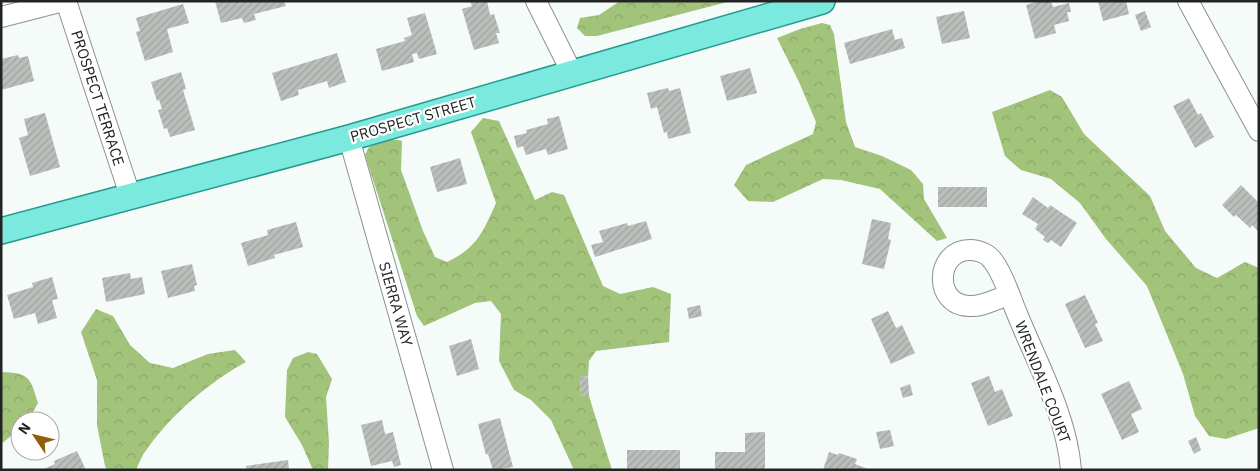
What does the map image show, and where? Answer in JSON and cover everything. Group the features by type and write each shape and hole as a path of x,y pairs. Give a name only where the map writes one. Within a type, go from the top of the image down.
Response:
{"main road":[{"name":"PROSPECT STREET","path":"1,231 349,138 822,1"}],"street":[{"path":"1,17 64,1"},
{"name":"PROSPECT TERRACE","path":"64,1 130,195"},
{"path":"536,1 572,73"},
{"path":"1188,1 1259,131"},
{"name":"SIERRA WAY","path":"349,138 443,470"},
{"name":"WRENDALE COURT","path":"1009,295 1064,430 1070,454 1071,470"}],"green space":[{"path":"620,1 731,1 597,36 585,36 577,28 580,18 599,15"},
{"path":"822,23 830,25 834,34 846,122 855,147 882,156 911,170 923,184 924,199 947,238 937,241 880,189 841,180 823,179 773,202 748,201 734,185 746,165 813,134 816,122 777,38"},
{"path":"1050,90 1062,97 1084,134 1150,196 1165,231 1196,268 1217,278 1245,262 1259,268 1259,428 1226,439 1209,436 1195,416 1183,374 1147,286 1106,239 1080,203 1051,179 1021,170 1005,156 992,112"},
{"path":"483,118 499,121 535,200 552,192 564,195 603,286 620,294 653,287 671,294 669,342 596,351 589,361 588,376 580,377 581,396 589,396 612,470 574,470 551,420 531,400 514,390 499,361 501,314 491,301 475,303 424,326 417,316 365,155 369,147 389,140 402,141 401,170 423,231 435,257 447,262 465,251 478,238 496,203 471,132"},
{"path":"96,309 113,316 130,345 150,363 173,368 208,354 235,350 246,362 218,380 179,412 145,451 136,470 107,470 105,466 97,425 97,380 81,332"},
{"path":"308,352 317,354 332,379 326,397 329,443 328,470 313,470 302,445 285,417 287,370 293,358"},
{"path":"1,372 23,375 33,387 38,403 34,411 10,411 10,437 1,444"}],"building":[{"path":"215,1 284,1 286,6 254,14 256,20 244,23 242,18 221,23"},
{"path":"470,1 487,1 490,15 494,14 500,33 496,33 499,43 474,50 462,9 472,6"},
{"path":"1040,1 1051,1 1053,7 1069,3 1071,12 1067,12 1069,21 1054,25 1056,33 1035,39 1026,5"},
{"path":"1098,1 1126,1 1129,14 1103,21"},
{"path":"183,4 189,23 167,29 173,52 145,61 136,32 140,31 136,18"},
{"path":"964,11 970,38 942,44 936,17"},
{"path":"1145,11 1151,27 1141,31 1135,15"},
{"path":"425,13 437,54 419,59 417,53 412,54 414,62 382,71 376,49 405,41 404,38 412,35 407,18"},
{"path":"892,29 895,40 902,38 905,48 850,64 844,43"},
{"path":"337,53 346,82 329,88 327,81 298,90 299,95 281,101 272,73"},
{"path":"18,55 19,58 28,56 34,81 1,90 1,59"},
{"path":"750,68 757,93 727,101 720,76"},
{"path":"181,72 186,89 183,90 195,130 170,137 167,128 164,129 158,110 162,109 159,100 157,101 151,82"},
{"path":"668,88 669,91 680,88 691,133 668,139 667,132 664,133 657,107 651,109 647,93"},
{"path":"1189,98 1198,115 1201,113 1214,137 1195,148 1173,106"},
{"path":"45,113 60,167 30,176 19,138 28,135 24,119"},
{"path":"559,116 568,149 548,155 546,149 526,155 523,146 517,148 514,136 527,133 526,130 548,124 547,119"},
{"path":"460,158 467,184 437,192 430,167"},
{"path":"1241,185 1259,203 1259,232 1252,225 1250,228 1236,215 1234,217 1222,205"},
{"path":"938,187 987,187 987,207 938,207"},
{"path":"1033,197 1048,208 1050,205 1077,223 1061,247 1051,240 1048,243 1043,240 1045,237 1035,229 1038,224 1022,214"},
{"path":"872,219 891,223 888,239 891,240 884,269 862,264"},
{"path":"646,221 652,239 595,257 591,245 603,242 599,231 627,223 628,226"},
{"path":"296,222 303,247 274,255 275,258 248,266 241,243 268,235 267,230"},
{"path":"192,264 197,285 194,286 195,291 168,298 161,271"},
{"path":"130,273 131,279 142,277 145,294 106,302 102,278"},
{"path":"52,277 58,299 52,300 57,318 38,324 35,313 14,319 7,295 33,287 32,283"},
{"path":"1085,295 1098,323 1095,324 1103,341 1085,348 1065,304"},
{"path":"700,305 702,316 689,319 687,308"},
{"path":"888,311 896,328 902,325 915,353 891,364 871,319"},
{"path":"471,339 479,369 457,376 449,346"},
{"path":"588,376 589,396 581,396 580,377"},
{"path":"989,376 995,392 1002,389 1013,416 988,426 971,383"},
{"path":"1129,381 1142,409 1131,414 1139,432 1122,440 1101,394"},
{"path":"910,384 913,395 903,398 900,388"},
{"path":"500,418 513,467 493,470 488,454 486,455 478,424"},
{"path":"382,420 385,434 393,432 401,465 394,467 392,461 371,466 361,425"},
{"path":"890,430 894,446 880,449 876,432"},
{"path":"765,432 765,470 715,470 715,452 745,452 745,433"},
{"path":"1196,437 1201,450 1194,454 1188,441"},
{"path":"627,450 680,450 680,470 627,470"},
{"path":"77,451 86,470 42,470 55,464 54,461 60,461 60,458"},
{"path":"829,452 857,459 855,464 870,470 823,470"},
{"path":"288,460 289,470 247,470 246,466"}]}
